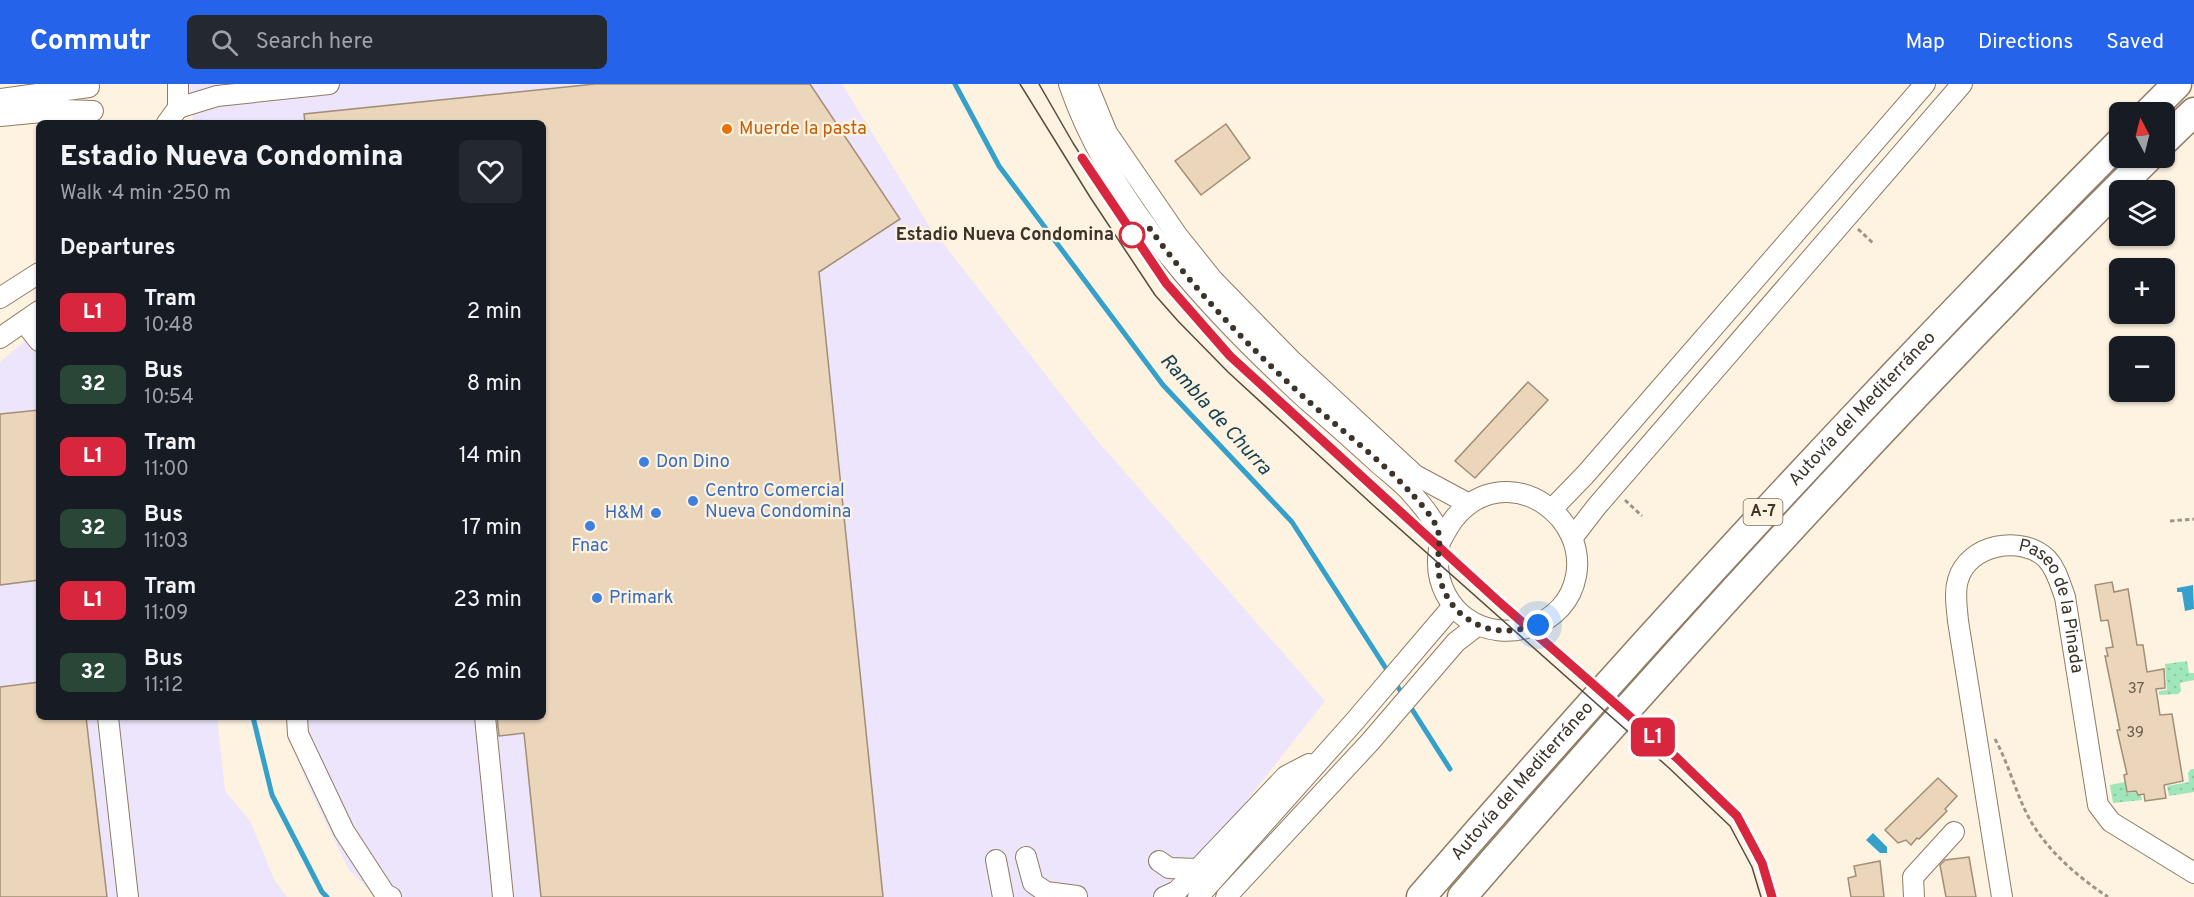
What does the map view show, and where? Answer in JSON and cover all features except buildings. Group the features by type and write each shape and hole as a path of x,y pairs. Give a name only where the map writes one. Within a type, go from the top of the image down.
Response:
{"highway":[{"path":"2159,102 2177,84"},
{"path":"2175,130 2194,112"},
{"name":"Autovía del Mediterráneo","path":"1421,897 1747,529 1959,304 2109,153"},
{"name":"Autovía del Mediterráneo","path":"1462,897 1770,550 2046,258 2138,168"}],"street":[{"path":"172,115 178,84"},
{"path":"172,115 217,96 329,84"},
{"path":"1069,84 1095,144 1135,208 1173,262 1238,332 1413,494 1437,528 1440,542 1438,564 1442,586 1453,606 1478,625 1498,631 1519,631 1538,625 1556,613 1568,597 1576,578 1578,558 1574,537 1553,508 1534,497 1512,492 1489,494 1469,504 1451,520 1440,542"},
{"path":"1087,84 1107,133 1177,235 1213,280 1282,352 1415,475 1469,504"},
{"path":"1553,508 1590,469 1925,84"},
{"path":"1574,537 1613,488 1962,84"},
{"path":"0,99 90,86 97,117 63,110 0,116"},
{"path":"0,298 36,275"},
{"path":"0,338 31,317 36,332"},
{"name":"Paseo de la Pinada","path":"2001,897 1958,621 1956,592 1958,578 1966,563 1985,550 2005,545 2020,546 2046,558 2056,571 2065,597 2098,805 2111,822 2194,873"},
{"path":"1198,897 1354,722 1453,606"},
{"path":"1226,897 1370,742 1456,642 1478,625"},
{"path":"108,720 128,897"},
{"path":"297,720 298,734 344,831 386,894 391,897"},
{"path":"485,720 503,897"},
{"path":"1164,897 1177,891 1286,776 1322,756"},
{"path":"1914,897 1913,877 1954,832"},
{"path":"1026,857 1033,883 1046,892 1077,897"},
{"path":"996,860 1003,897"},
{"path":"1159,861 1169,868 1197,869"}],"path":[{"path":"1613,488 1642,516"},
{"path":"2170,521 2194,519"},
{"path":"1976,734 1993,734 2037,830 2061,860 2087,883 2108,897"}],"shaded area":[{"path":"189,84 842,84 928,224 1095,438 1325,701 1171,897 376,897 349,870 308,786 288,731 286,720 546,720 546,120 193,120"},
{"path":"36,332 36,720 217,720 225,791 250,821 275,881 287,897 0,897 0,362"}],"green space":[{"path":"2187,661 2189,673 2194,673 2194,680 2180,683 2181,691 2178,694 2159,695 2159,691 2167,690 2165,664"},
{"path":"2194,769 2194,792 2169,796 2167,786 2189,782 2188,773"},
{"path":"2125,782 2127,793 2136,792 2137,795 2141,795 2142,800 2113,803 2110,785"}],"water":[{"path":"2193,585 2194,609 2185,611 2182,592 2177,592 2177,588"},
{"path":"1873,833 1887,847 1887,853 1880,853 1866,840"}],"waterway":[{"name":"Rambla de Churra","path":"955,84 999,166 1163,385 1292,522 1403,695"},
{"name":"Rambla de Churra","path":"1408,703 1450,769"},
{"path":"254,720 272,795 322,892 327,897"}],"tram line":[{"path":"1020,84 1090,197 1155,295 1178,321 1228,372 1374,506 1669,768 1730,826 1752,867 1761,897"},
{"path":"1039,84 1073,143 1137,243 1166,283 1210,334 1300,421 1677,758 1737,816 1762,863 1772,897"},
{"name":"L1","path":"1082,158 1166,283 1230,356 1498,601 1677,758 1737,816 1762,863 1772,897"}],"place":[{"name":"Muerde la pasta","path":"727,129"},
{"name":"Estadio Nueva Condomina","path":"1132,235"},
{"name":"Don Dino","path":"644,462"},
{"name":"Centro Comercial Nueva Condomina","path":"693,501"},
{"name":"H&M","path":"656,513"},
{"name":"Fnac","path":"590,526"},
{"name":"Primark","path":"597,598"}],"route":[{"path":"1132,235 1148,226 1173,262 1238,332 1305,398 1413,494 1437,528 1440,542 1438,564 1442,586 1453,606 1464,617 1478,625 1498,631 1519,631 1538,625"}]}
